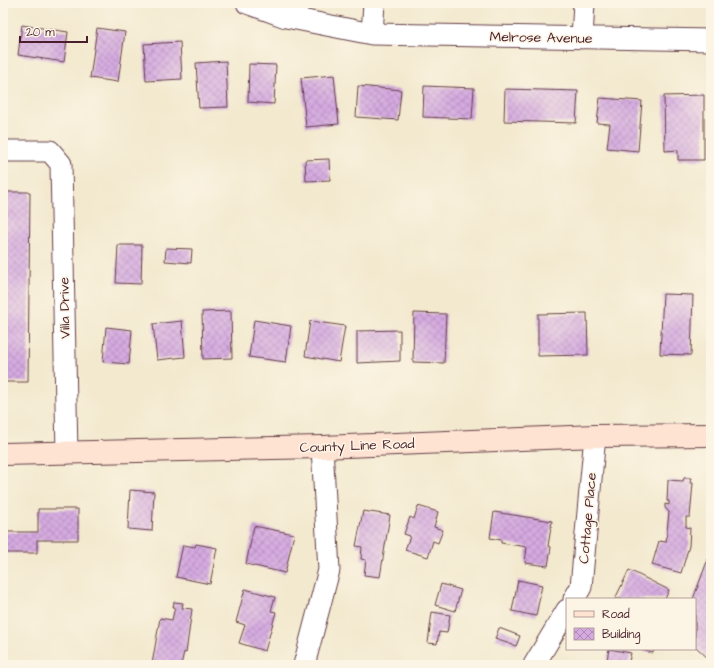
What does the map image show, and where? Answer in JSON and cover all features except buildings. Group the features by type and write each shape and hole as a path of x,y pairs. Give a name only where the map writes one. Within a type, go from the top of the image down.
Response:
{"main road":[{"name":"County Line Road","path":"3,454 322,447 595,436 711,435"}],"street":[{"name":"Melrose Avenue","path":"247,3 286,17 372,34 711,40"},
{"path":"372,34 374,3"},
{"path":"582,38 584,3"},
{"name":"Villa Drive","path":"3,151 56,157 67,453"},
{"name":"Cottage Place","path":"575,598 581,587 595,436"},
{"path":"304,665 329,570 322,447"},
{"path":"534,665 566,612"}]}
